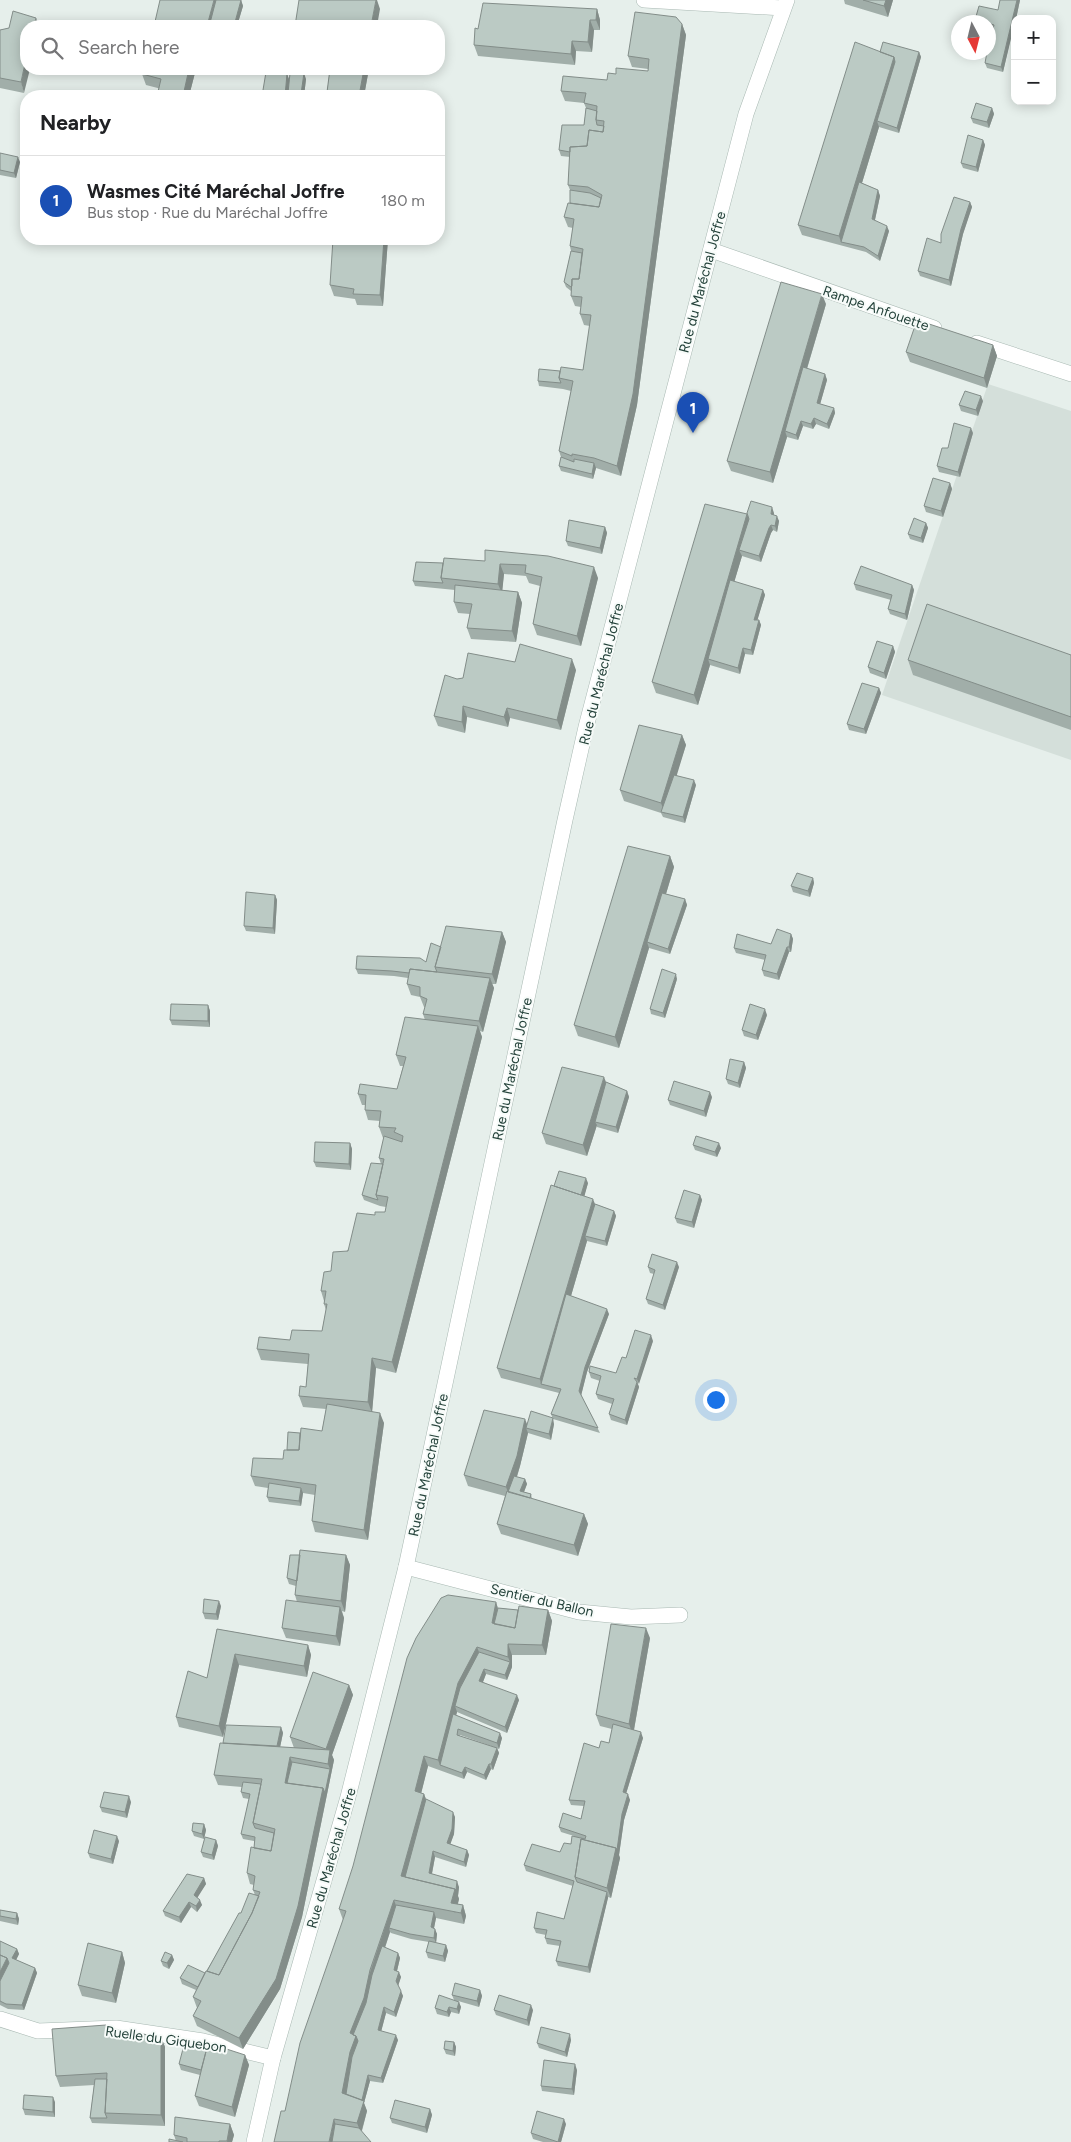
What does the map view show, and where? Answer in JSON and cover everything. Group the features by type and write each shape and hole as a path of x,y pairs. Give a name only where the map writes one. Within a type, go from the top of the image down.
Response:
{"street":[{"path":"644,0 785,4"},
{"name":"Rue du Maréchal Joffre","path":"254,2142 273,2058 348,1797 406,1567 567,811 589,718 746,114 785,4"},
{"name":"Rampe Anfouette","path":"711,250 944,332"},
{"path":"962,338 1071,374"},
{"name":"Sentier du Ballon","path":"406,1567 579,1612 631,1617 680,1615"},
{"name":"Ruelle du Giquebon","path":"0,2019 38,2031 116,2028 203,2041 273,2058"}],"shaded area":[{"path":"988,384 1071,411 1071,760 882,695"}],"building":[{"path":"160,0 214,0 209,20 155,20"},
{"path":"216,0 241,0 236,20 211,20"},
{"path":"299,0 376,0 372,20 296,20"},
{"path":"863,0 886,0 884,6"},
{"path":"1000,0 1017,0 1013,15 1011,15 1011,25 1001,67 985,63 986,60 996,60 996,15 976,15 979,6 998,10"},
{"path":"483,3 597,9 596,20 590,20 588,42 572,41 571,54 474,45 475,28 478,29"},
{"path":"13,11 36,18 36,20 20,20 20,75 23,75 21,82 0,78 0,30 9,28"},
{"path":"635,12 676,17 682,24 633,394 617,466 594,458 572,454 572,456 559,451 573,381 559,378 561,367 583,370 591,315 580,314 582,297 571,296 572,279 579,279 583,249 570,246 574,219 564,217 568,203 599,207 602,195 588,187 568,185 570,147 587,146 589,130 603,132 604,121 596,120 597,106 584,103 586,93 561,91 563,76 607,80 608,73 616,74 616,68 648,71 649,59 628,56"},
{"path":"855,42 894,57 839,236 798,225"},
{"path":"883,42 919,52 897,128 877,121 895,62 894,57 880,52"},
{"path":"146,75 188,75 184,90 158,90 161,79"},
{"path":"266,75 287,75 286,90 263,90"},
{"path":"290,75 304,75 302,90 288,90"},
{"path":"329,75 363,75 360,90 327,90"},
{"path":"976,103 992,108 987,122 971,118"},
{"path":"586,108 597,111 597,125 604,126 603,132 589,130 587,146 570,147 570,152 559,150 562,125 584,125"},
{"path":"968,135 983,140 976,167 961,163"},
{"path":"0,153 18,157 14,173 0,170"},
{"path":"859,182 878,190 872,219 887,226 878,256 864,247 841,242"},
{"path":"570,190 590,193 601,198 599,207 570,203"},
{"path":"954,197 970,202 961,229 949,280 918,271 927,238 941,243 941,234"},
{"path":"333,245 384,245 380,295 353,294 354,289 330,285"},
{"path":"571,251 582,253 579,279 572,279 571,287 564,282"},
{"path":"781,282 822,294 770,472 727,461"},
{"path":"917,320 993,345 984,378 906,352"},
{"path":"803,367 825,374 817,403 834,408 827,424 814,418 811,424 801,421 796,435 785,431"},
{"path":"539,369 560,371 559,378 561,383 538,381"},
{"path":"965,391 981,396 976,410 959,405"},
{"path":"954,423 971,428 958,472 937,466 942,448 948,448"},
{"path":"561,457 574,462 574,459 594,463 592,474 559,466"},
{"path":"933,478 950,483 941,511 924,506"},
{"path":"751,501 772,507 771,514 777,516 775,526 771,525 769,528 759,556 739,550 749,519 747,513"},
{"path":"705,504 747,514 694,695 652,682"},
{"path":"914,518 926,523 921,538 908,534"},
{"path":"569,520 605,527 600,548 566,541"},
{"path":"485,550 548,556 594,567 577,636 533,624 542,577 525,573 526,565 500,564 498,584 441,578 444,558 485,561"},
{"path":"416,562 443,563 441,578 443,583 413,581"},
{"path":"861,566 912,585 905,614 888,609 892,595 854,584"},
{"path":"730,580 763,590 754,620 759,620 751,650 743,648 738,668 708,659"},
{"path":"455,585 518,592 512,631 467,628 472,604 454,602"},
{"path":"927,604 1071,655 1071,717 908,660"},
{"path":"877,641 893,646 884,673 868,667"},
{"path":"520,644 572,659 557,720 507,708 504,717 463,706 462,722 434,716 445,675 457,679 463,678 468,653 515,662"},
{"path":"862,683 879,688 864,729 847,724"},
{"path":"639,725 682,735 661,803 620,790"},
{"path":"674,775 694,780 683,817 661,812"},
{"path":"628,846 670,856 615,1037 574,1025"},
{"path":"797,873 813,878 808,891 791,886"},
{"path":"246,892 275,895 273,928 244,926"},
{"path":"662,893 685,899 668,949 647,942"},
{"path":"446,926 502,932 492,974 435,967"},
{"path":"777,929 791,934 789,947 787,947 777,974 762,970 766,955 734,948 737,934 771,944"},
{"path":"431,943 441,947 435,967 437,972 410,969 409,973 356,969 357,956 420,958 426,962"},
{"path":"410,969 490,978 479,1021 423,1014 427,999 420,996 420,987 407,984"},
{"path":"662,969 676,974 663,1013 650,1009"},
{"path":"171,1004 208,1005 208,1021 170,1020"},
{"path":"750,1004 765,1009 756,1035 742,1030"},
{"path":"405,1017 478,1026 392,1362 372,1358 368,1402 299,1396 300,1386 306,1387 309,1354 257,1349 259,1337 290,1340 292,1330 322,1331 327,1304 324,1304 326,1291 321,1291 324,1272 331,1271 333,1252 348,1251 357,1213 375,1215 375,1212 385,1212 388,1197 376,1195 384,1159 379,1158 384,1136 402,1142 403,1136 394,1132 396,1128 379,1127 381,1111 365,1110 366,1095 358,1094 360,1084 397,1089 406,1057 396,1055"},
{"path":"730,1059 744,1062 738,1083 726,1079"},
{"path":"562,1067 604,1077 583,1145 542,1133"},
{"path":"674,1081 710,1092 704,1111 668,1100"},
{"path":"606,1082 627,1091 616,1127 595,1122"},
{"path":"696,1136 719,1143 715,1152 693,1145"},
{"path":"315,1142 350,1143 349,1164 314,1162"},
{"path":"371,1163 383,1164 376,1195 378,1200 362,1195"},
{"path":"559,1171 586,1178 581,1195 554,1186"},
{"path":"551,1185 593,1199 540,1379 497,1368"},
{"path":"684,1190 700,1195 692,1222 675,1218"},
{"path":"595,1204 614,1211 605,1241 585,1236"},
{"path":"652,1254 677,1262 663,1305 646,1299 655,1270 648,1267"},
{"path":"566,1294 607,1309 585,1367 579,1391 598,1428 551,1414 561,1389 541,1384"},
{"path":"635,1330 651,1335 637,1379 634,1378 637,1382 625,1420 609,1414 614,1399 596,1394 601,1376 589,1372 590,1366 616,1373 622,1357 626,1358"},
{"path":"327,1404 380,1413 364,1530 312,1521 316,1485 251,1476 253,1458 283,1459 284,1450 299,1450 301,1428 322,1431"},
{"path":"484,1410 525,1419 517,1456 506,1487 464,1475"},
{"path":"531,1411 553,1418 549,1434 526,1428"},
{"path":"288,1432 300,1433 299,1450 287,1450"},
{"path":"514,1476 525,1479 520,1491 531,1494 530,1498 508,1492"},
{"path":"269,1483 301,1488 299,1501 267,1497"},
{"path":"507,1491 584,1514 574,1545 497,1524"},
{"path":"300,1550 346,1555 341,1601 295,1595"},
{"path":"290,1555 300,1555 297,1581 287,1578"},
{"path":"448,1595 496,1602 492,1623 515,1628 519,1606 548,1610 542,1645 508,1644 508,1657 477,1647 458,1683 438,1760 424,1756 415,1791 424,1794 401,1876 455,1889 451,1903 463,1905 461,1913 394,1900 370,1970 364,1998 350,2033 356,2036 350,2052 342,2093 364,2101 357,2123 334,2119 329,2142 274,2142 281,2111 285,2111 300,2043 346,1911 339,1909 353,1866 407,1658 416,1638 441,1598"},
{"path":"204,1599 219,1601 216,1614 203,1613"},
{"path":"286,1600 340,1607 336,1636 282,1628"},
{"path":"498,1608 518,1610 515,1628 494,1624"},
{"path":"611,1624 646,1628 629,1724 596,1715"},
{"path":"217,1629 308,1645 304,1666 235,1654 219,1726 176,1717 188,1671 207,1678"},
{"path":"479,1652 510,1662 505,1675 484,1669 479,1681 517,1695 505,1727 455,1706 460,1688"},
{"path":"313,1672 349,1685 326,1749 290,1737"},
{"path":"453,1714 500,1733 497,1743 458,1729 457,1735 497,1748 491,1764 489,1764 484,1775 465,1767 462,1773 440,1765"},
{"path":"613,1724 641,1732 623,1792 628,1794 622,1814 617,1850 616,1848 581,1839 575,1877 577,1882 607,1892 588,1967 556,1961 561,1941 545,1938 547,1930 534,1928 537,1912 564,1919 574,1881 524,1865 532,1844 560,1852 564,1843 571,1844 572,1836 585,1839 586,1836 559,1827 563,1813 581,1819 585,1801 569,1800 584,1743 599,1748 601,1741 609,1743"},
{"path":"226,1725 281,1727 277,1746 223,1743"},
{"path":"220,1743 330,1750 328,1764 290,1757 285,1783 323,1788 298,1906 276,1979 239,2038 193,2016 201,2001 193,1997 206,1971 219,1975 252,1913 260,1892 253,1890 255,1876 247,1873 251,1847 271,1851 275,1829 253,1823 262,1779 214,1775"},
{"path":"292,1762 330,1769 325,1793 323,1788 287,1783"},
{"path":"243,1782 261,1784 253,1823 255,1828 274,1833 271,1851 254,1848 255,1837 241,1834 250,1794 241,1792"},
{"path":"104,1792 129,1796 125,1812 100,1807"},
{"path":"426,1799 453,1812 452,1829 447,1843 467,1850 464,1862 433,1851 429,1873 457,1881 456,1890 405,1877"},
{"path":"193,1823 204,1824 202,1834 192,1831"},
{"path":"94,1830 117,1836 111,1859 88,1853"},
{"path":"205,1837 216,1840 212,1855 201,1852"},
{"path":"581,1839 616,1848 607,1888 575,1877"},
{"path":"187,1874 204,1878 194,1895 200,1900 196,1906 189,1902 179,1917 163,1911"},
{"path":"249,1893 259,1896 219,1975 207,1971 239,1913 241,1913"},
{"path":"396,1905 434,1912 431,1927 435,1929 434,1938 389,1928"},
{"path":"0,1910 17,1913 16,1919 0,1916"},
{"path":"0,1941 17,1949 12,1958 35,1968 22,2005 6,2004 0,2001 0,1981 9,1963 7,1958 0,1955"},
{"path":"429,1941 446,1945 443,1956 426,1952"},
{"path":"88,1943 122,1952 112,1993 78,1985"},
{"path":"382,1946 398,1953 394,1970 399,1972 396,1981 401,1991 394,2012 384,2007 378,2030 396,2035 381,2078 368,2075 362,2100 346,2094 352,2057 358,2041 356,2036 353,2035 366,2003 372,1975"},
{"path":"165,1952 172,1955 167,1963 161,1961"},
{"path":"0,1955 7,1958 0,1972"},
{"path":"188,1965 205,1973 198,1987 180,1978"},
{"path":"455,1983 480,1990 477,2001 452,1995"},
{"path":"439,1995 459,2002 457,2009 449,2007 447,2012 435,2008"},
{"path":"499,1995 531,2005 527,2020 494,2010"},
{"path":"106,2025 106,2028 161,2037 161,2115 105,2113 107,2073 56,2076 52,2029"},
{"path":"541,2027 570,2034 565,2052 537,2043"},
{"path":"445,2041 454,2042 453,2051 444,2049"},
{"path":"208,2043 245,2055 232,2107 195,2096"},
{"path":"184,2045 207,2048 201,2070 179,2064"},
{"path":"544,2060 575,2064 572,2089 541,2086"},
{"path":"95,2079 107,2079 105,2113 107,2118 90,2118"},
{"path":"24,2095 53,2097 53,2112 23,2109"},
{"path":"395,2100 430,2109 425,2127 390,2118"},
{"path":"537,2111 564,2119 558,2142 531,2133"},
{"path":"175,2117 230,2124 227,2141 187,2142 187,2138 174,2135"},
{"path":"335,2124 359,2128 371,2142 332,2142"},
{"path":"169,2139 183,2142 169,2142"}],"place":[{"name":"Wasmes Cité Maréchal Joffre","path":"693,433"}]}
